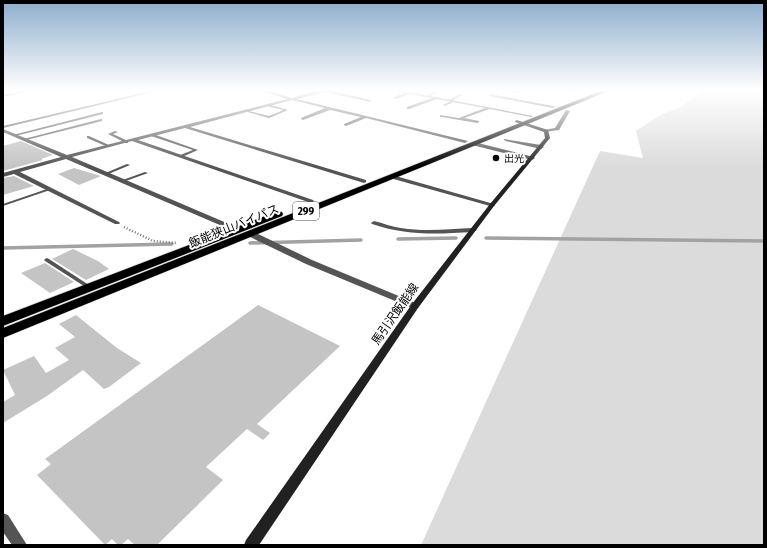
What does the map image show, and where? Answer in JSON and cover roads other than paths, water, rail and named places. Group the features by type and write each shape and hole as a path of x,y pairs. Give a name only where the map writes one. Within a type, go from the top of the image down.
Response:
{"highway":[{"name":"飯能狭山バイパス","path":"524,120 534,116"},
{"name":"飯能狭山バイパス","path":"3,321 364,180 536,116"},
{"name":"飯能狭山バイパス","path":"3,333 392,177 469,142"}],"main road":[{"path":"524,120 546,131"},
{"name":"馬引沢飯能線","path":"251,545 415,306 492,205 548,138 546,131"}],"street":[{"path":"3,127 51,116"},
{"path":"3,175 66,157 227,116"},
{"path":"303,119 311,116"},
{"path":"359,116 532,158"},
{"path":"375,119 381,116"},
{"path":"442,116 477,122"},
{"path":"460,118 467,116"},
{"path":"513,116 524,120"},
{"path":"546,131 557,129 565,116"},
{"path":"346,125 365,117"},
{"path":"186,126 364,180"},
{"path":"431,133 441,128"},
{"path":"3,130 236,230"},
{"path":"506,140 541,147"},
{"path":"130,141 181,156 311,201"},
{"path":"15,172 48,190 118,223"},
{"path":"392,177 492,205"},
{"path":"374,223 393,230 412,233 473,230"},
{"path":"251,234 309,262 415,306"},
{"path":"3,520 20,545"}],"lane":[{"path":"15,135 92,116"},
{"path":"26,139 101,120"},
{"path":"116,132 110,134 130,141"},
{"path":"152,135 196,150 181,156"},
{"path":"88,137 109,146"},
{"path":"105,174 128,165"},
{"path":"122,182 146,173"},
{"path":"3,205 48,190"},
{"path":"47,260 89,287"}],"waterway":[{"path":"398,239 456,238"},
{"path":"486,238 764,241"},
{"path":"250,243 361,240"},
{"path":"3,248 172,244"}],"place":[{"name":"出光","path":"496,158"}]}
